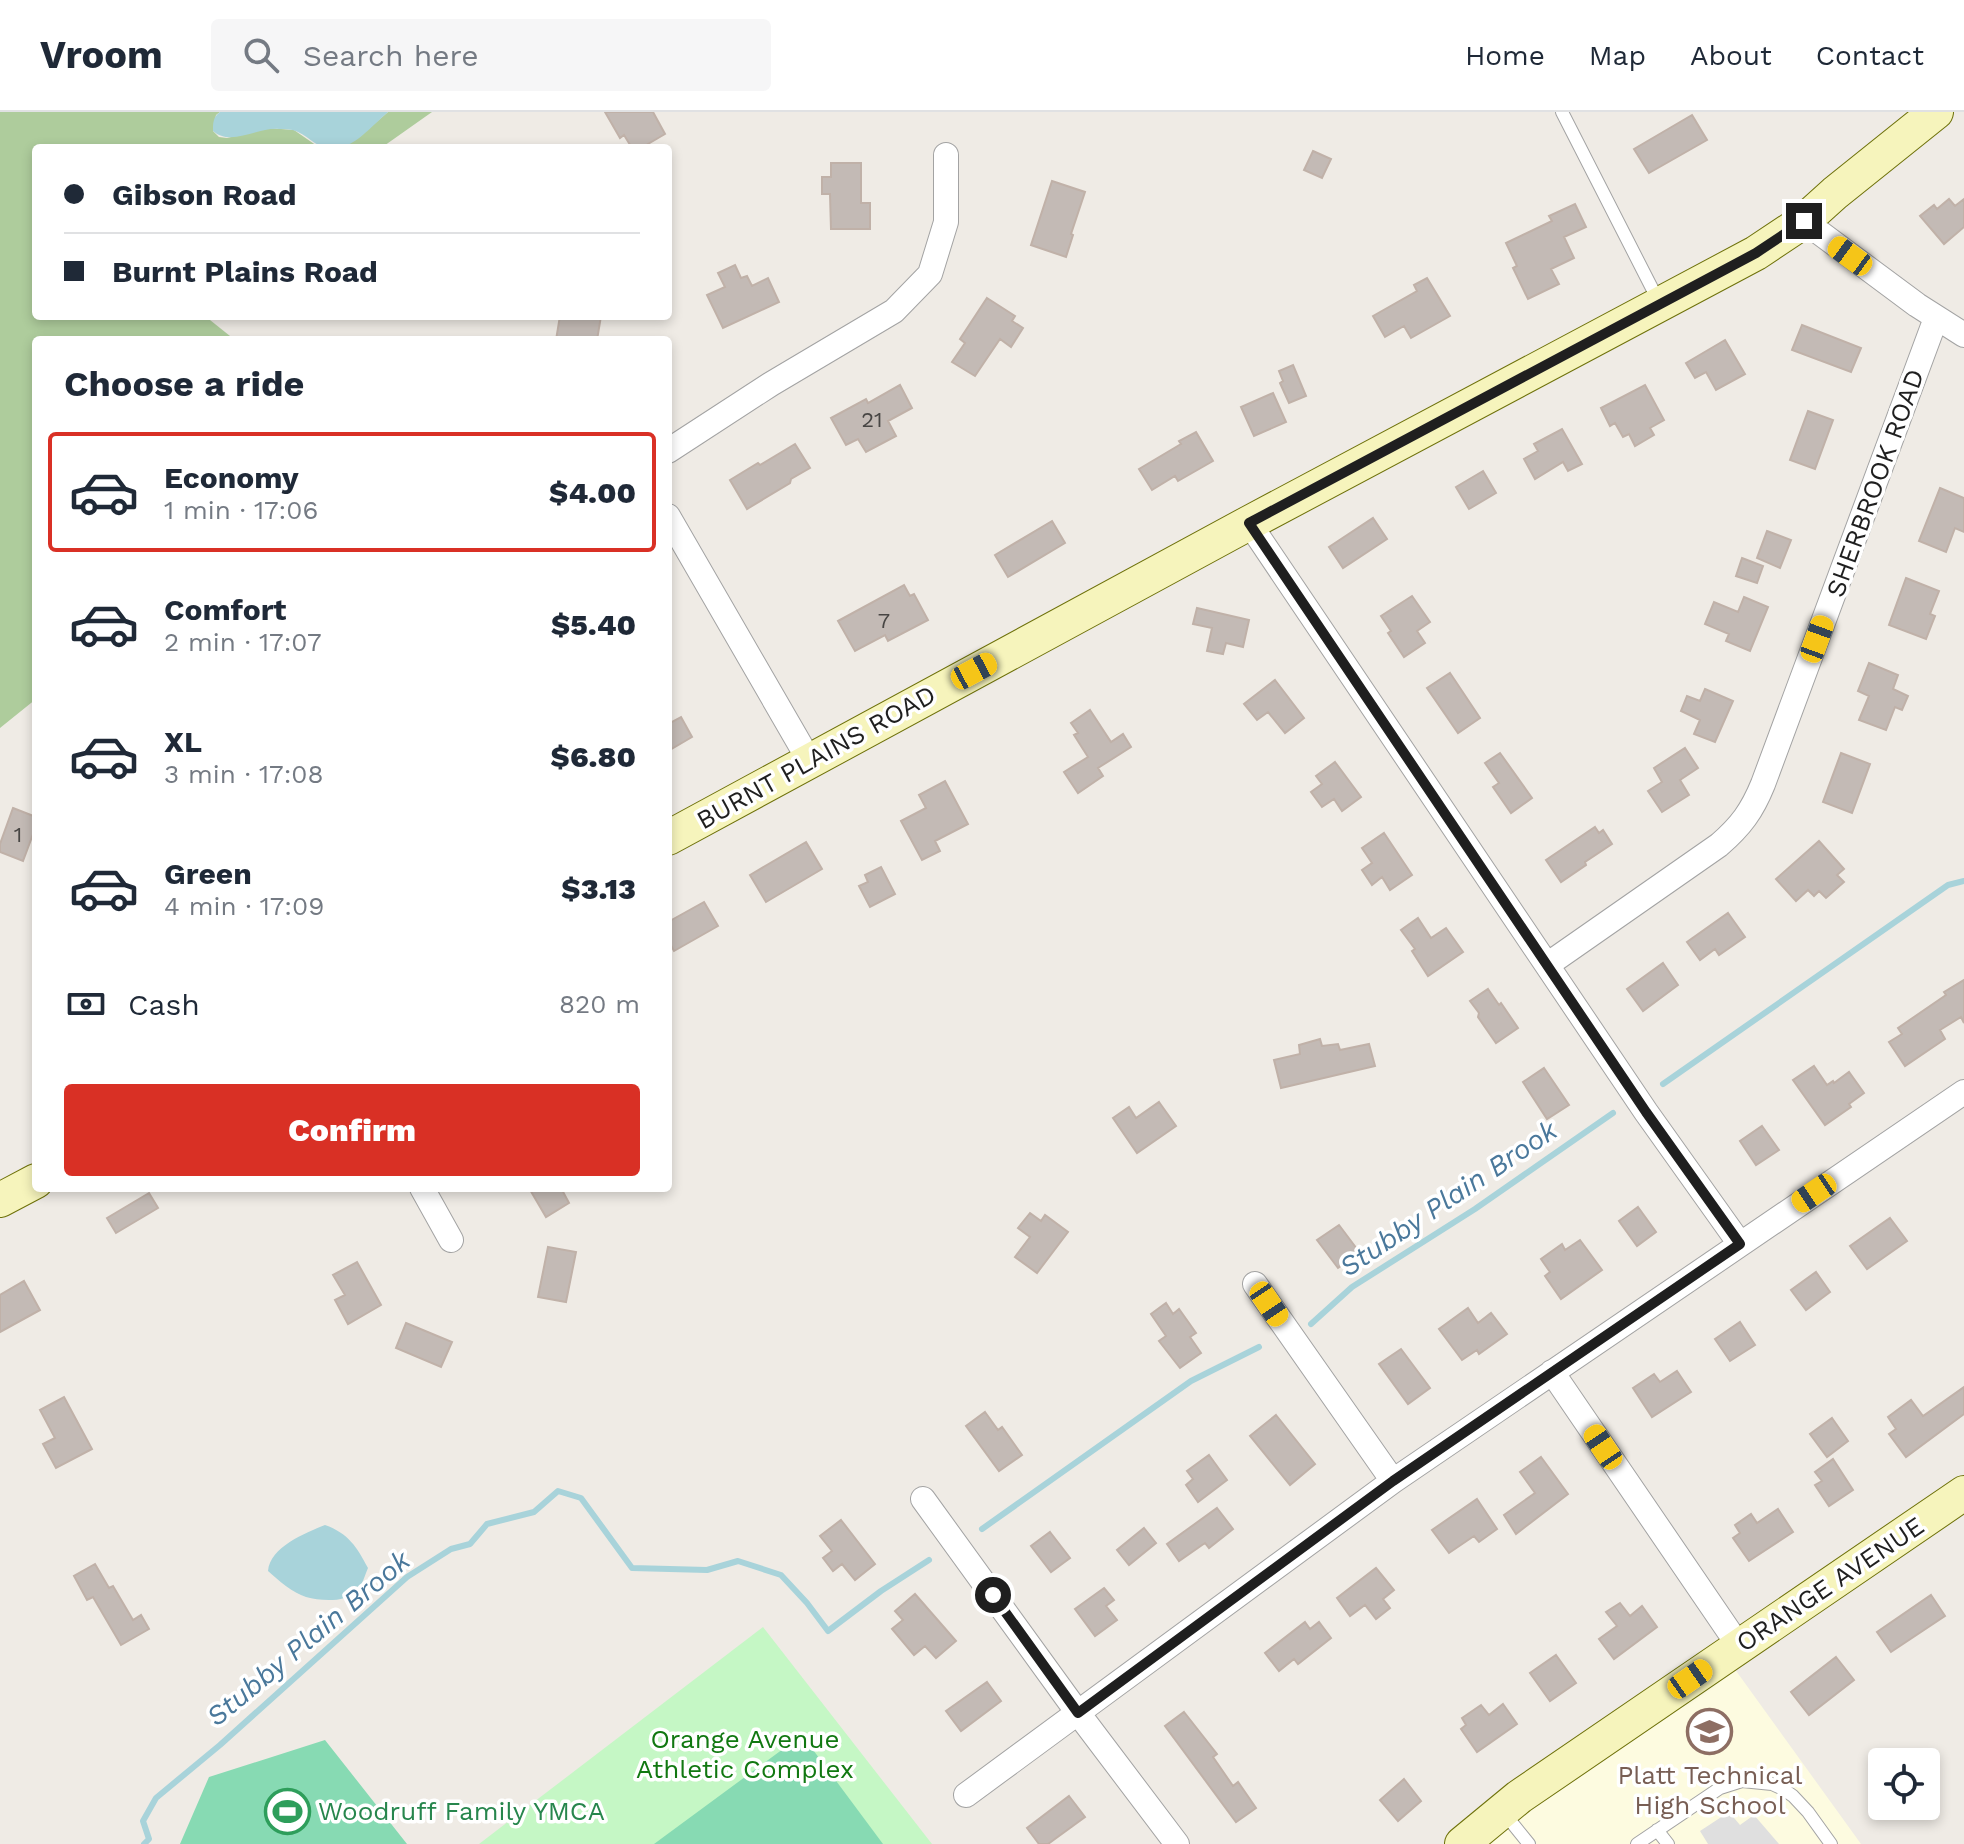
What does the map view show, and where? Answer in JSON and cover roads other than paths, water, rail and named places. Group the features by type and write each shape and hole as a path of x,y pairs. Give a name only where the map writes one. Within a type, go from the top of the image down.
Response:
{"main road":[{"name":"BURNT PLAINS ROAD","path":"672,836 1756,253 1804,221 1936,112"},
{"path":"0,1200 32,1183"},
{"name":"ORANGE AVENUE","path":"1462,1844 1502,1810 1964,1493"}],"street":[{"path":"672,448 771,384 894,311 930,274 946,222 946,155"},
{"path":"1804,221 1936,318 1964,335"},
{"name":"SHERBROOK ROAD","path":"1547,965 1719,845 1747,817 1763,784 1936,318"},
{"path":"672,523 809,760"},
{"path":"1249,523 1646,1112 1740,1244"},
{"path":"966,1795 1393,1481 1964,1092"},
{"path":"424,1192 451,1240"},
{"path":"1255,1284 1393,1481"},
{"path":"1552,1372 1739,1646"},
{"path":"923,1499 1177,1844"}],"lane":[{"path":"1562,112 1660,305"},
{"path":"1637,1844 1720,1788 1742,1781 1772,1784 1793,1796 1801,1802 1831,1844"},
{"path":"1502,1810 1529,1844"},
{"path":"1657,1830 1668,1844"}],"water":[{"path":"220,112 388,112 349,144 317,144 289,129 228,137 213,131 215,118"},
{"path":"325,1525 351,1542 368,1568 357,1591 340,1599 306,1597 268,1571 270,1562 282,1548"}],"waterway":[{"name":"Stubby Plain Brook","path":"1663,1084 1948,885 1964,881"},
{"name":"Stubby Plain Brook","path":"1311,1324 1352,1287 1475,1209 1613,1113"},
{"name":"Stubby Plain Brook","path":"982,1529 1191,1381 1259,1347"},
{"name":"Stubby Plain Brook","path":"144,1844 149,1839 143,1821 156,1798 220,1745 407,1577 451,1549 470,1544 487,1524 534,1512 558,1491 581,1498 632,1568 707,1570 738,1561 781,1575 828,1631 929,1560"}],"place":[{"name":"Platt Technical High School","path":"1710,1732"},
{"name":"Woodruff Family YMCA","path":"287,1811"}],"park label":[{"name":"Orange Avenue Athletic Complex","path":"745,1754"}]}
